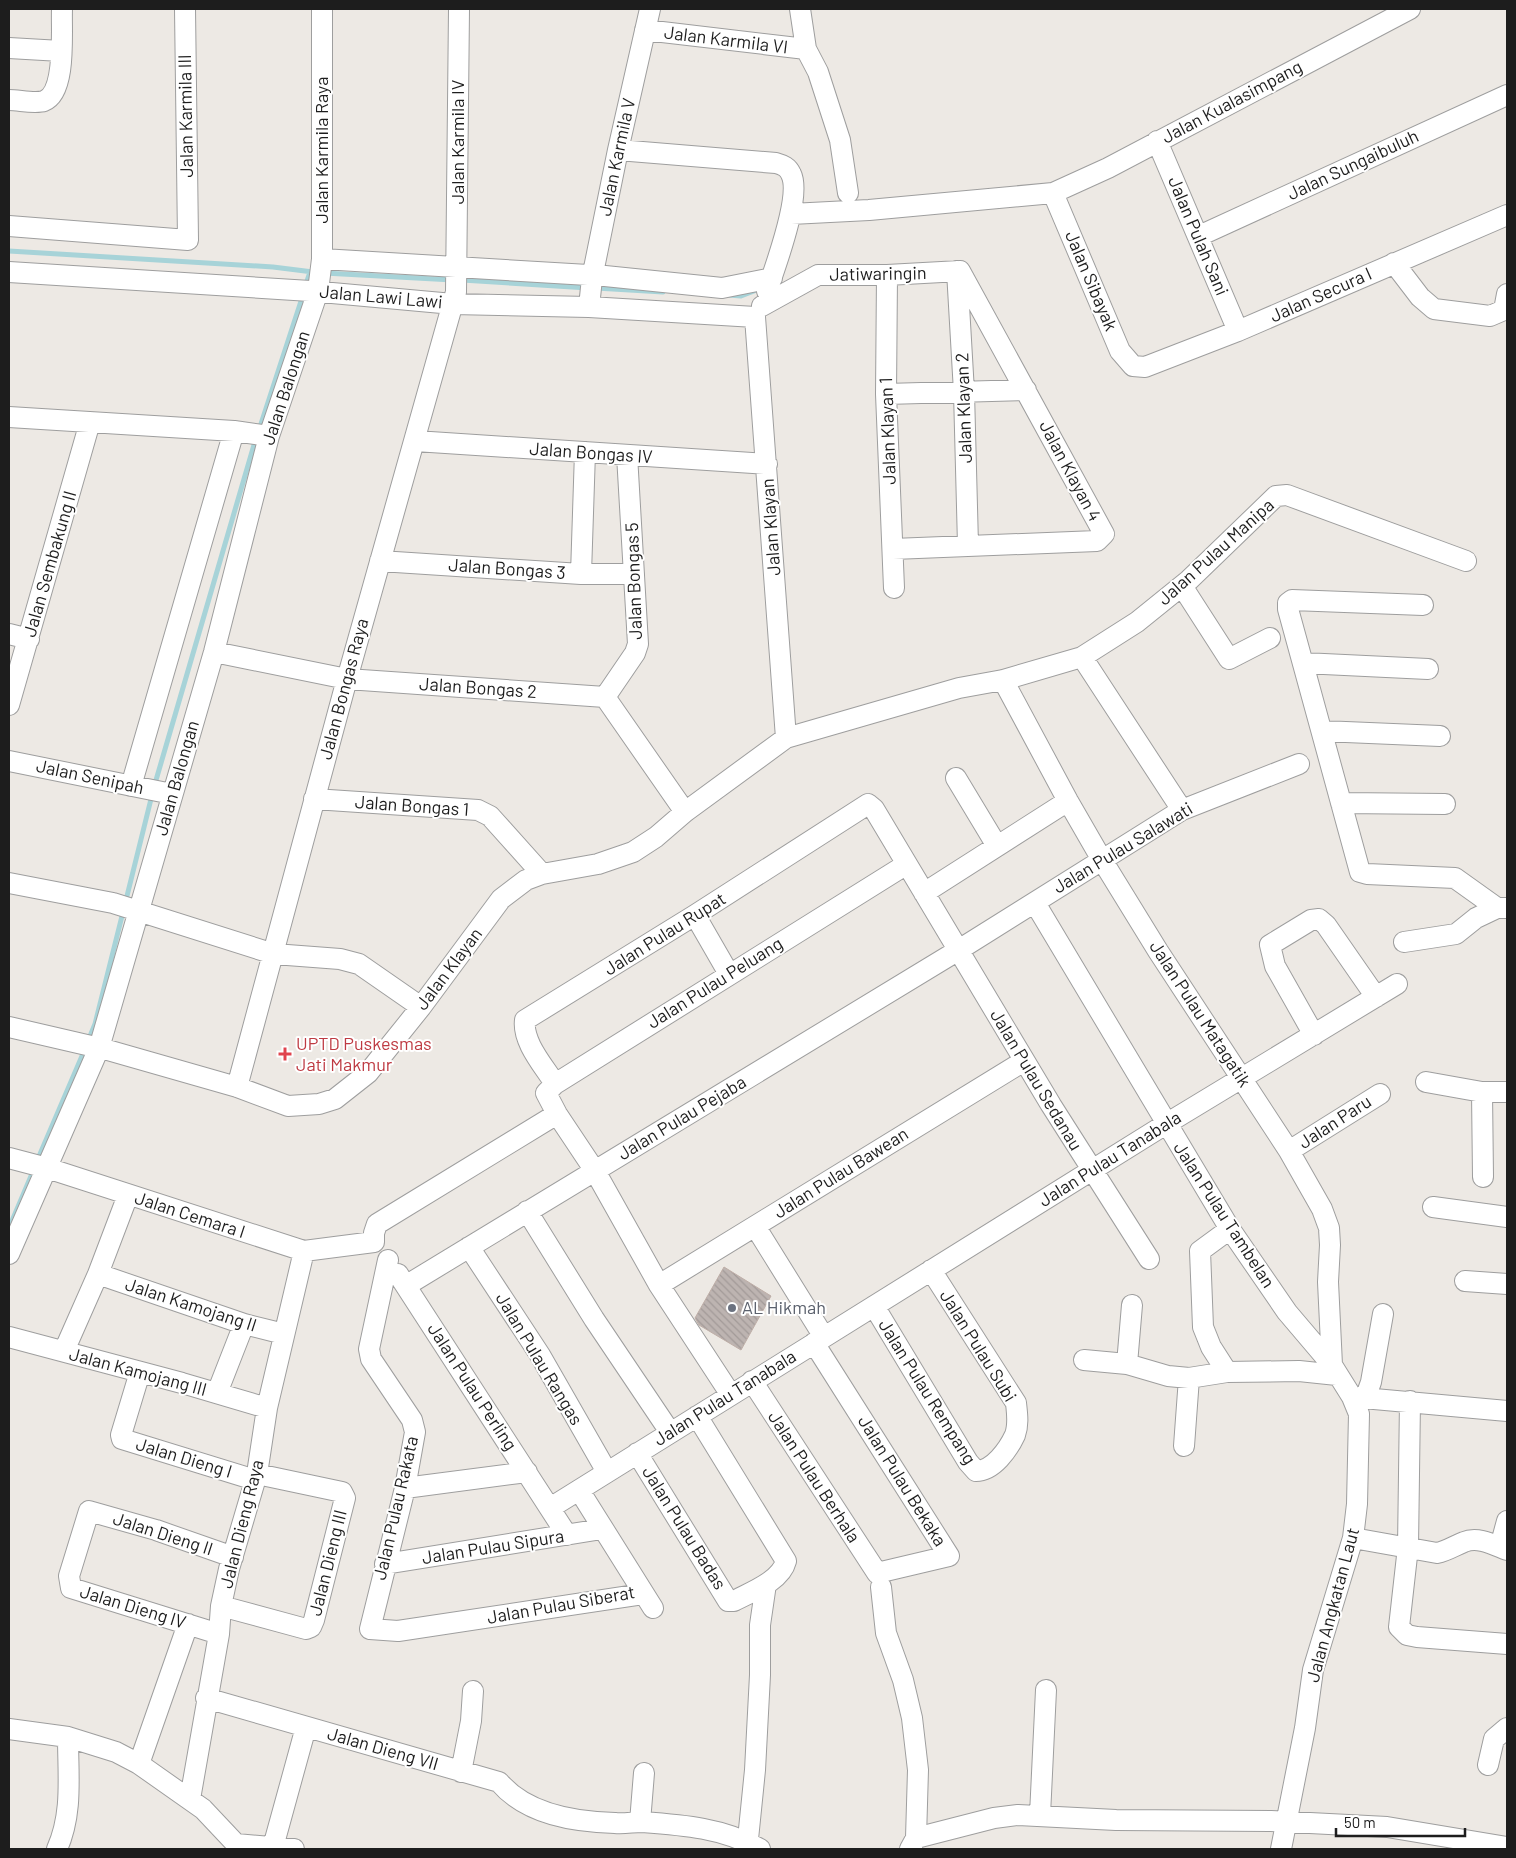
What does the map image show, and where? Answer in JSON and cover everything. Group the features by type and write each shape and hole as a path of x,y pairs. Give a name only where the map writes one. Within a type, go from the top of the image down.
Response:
{"street":[{"path":"9,100 42,101 52,96 58,84 62,9"},
{"name":"Jalan Karmila III","path":"9,226 188,240 185,9"},
{"name":"Jalan Karmila Raya","path":"314,280 322,9"},
{"name":"Jalan Karmila IV","path":"455,285 459,9"},
{"name":"Jalan Karmila V","path":"591,289 618,150 650,9"},
{"path":"800,9 806,49 818,72 840,140 848,193"},
{"name":"Jalan Kualasimpang","path":"791,214 869,210 1053,193 1108,168 1410,9"},
{"name":"Jalan Karmila VI","path":"645,30 806,49"},
{"path":"9,48 61,51"},
{"name":"Jalan Sungaibuluh","path":"1199,236 1507,95"},
{"name":"Jalan Pulah Sani","path":"1157,141 1238,331"},
{"path":"618,150 776,163 786,166 792,175 791,214 772,278 758,312"},
{"name":"Jalan Sibayak","path":"1053,193 1120,351 1133,366"},
{"name":"Jalan Secura I","path":"1133,366 1145,368 1238,331 1507,215"},
{"path":"1394,263 1420,297 1434,309 1490,316 1504,310 1507,294"},
{"name":"Jalan Lawi Lawi","path":"9,272 591,289 758,312"},
{"name":"Jatiwaringin","path":"758,312 818,275 959,272"},
{"name":"Jalan Klayan 4","path":"893,549 1097,541 1104,534 959,272"},
{"name":"Jalan Klayan 2","path":"959,272 968,546"},
{"name":"Jalan Klayan 1","path":"886,275 886,394 894,588"},
{"path":"314,280 591,289 722,288 772,278"},
{"name":"Jalan Balongan","path":"9,1254 39,1166 90,1046 127,907 214,652 253,434 314,280"},
{"name":"Jalan Bongas Raya","path":"237,1087 347,679 415,441 455,285"},
{"name":"Jalan Klayan","path":"758,312 786,738"},
{"path":"886,394 1026,390"},
{"path":"9,417 253,434 134,787"},
{"name":"Jalan Sembakung II","path":"9,705 90,422"},
{"name":"Jalan Bongas IV","path":"415,441 767,464"},
{"path":"581,574 585,452"},
{"name":"Jalan Bongas 5","path":"605,697 635,653 638,644 627,455"},
{"name":"Jalan Pulau Manipa","path":"1003,680 1082,657 1137,622 1182,586 1263,506 1276,496 1287,494 1466,561"},
{"name":"Jalan Bongas 3","path":"380,560 581,574 634,574"},
{"path":"1182,586 1220,648 1229,659 1270,638"},
{"path":"1423,605 1292,600 1288,603 1288,609 1360,872 1367,874 1455,878 1502,908"},
{"path":"9,634 28,639"},
{"name":"Jalan Bongas 2","path":"214,652 347,679 605,697"},
{"path":"1082,657 1182,810"},
{"path":"1303,663 1428,669"},
{"name":"Jalan Klayan","path":"9,1027 90,1046 237,1087 288,1106 319,1104 336,1099 368,1073 421,1007 501,899 526,880 542,874 598,864 633,852 656,837 685,812 786,738 959,688 1003,680"},
{"name":"Jalan Pulau Matagatik","path":"1003,680 1068,801 1102,859 1158,951 1289,1151 1322,1209 1329,1228 1328,1282 1335,1370"},
{"path":"605,697 685,812"},
{"path":"1322,731 1440,736"},
{"name":"Jalan Senipah","path":"9,761 166,793"},
{"name":"Jalan Pulau Salawati","path":"957,951 1182,810 1299,764"},
{"path":"956,778 997,846"},
{"name":"Jalan Bongas 1","path":"314,799 478,810 490,816 542,874"},
{"path":"924,893 1068,801"},
{"path":"1341,803 1445,804"},
{"name":"Jalan Pulau Sedanau","path":"864,807 868,804 874,809 957,951 1091,1171 1148,1259"},
{"name":"Jalan Pulau Rupat","path":"555,1084 528,1040 524,1028 525,1020 695,915 864,807"},
{"name":"Jalan Pulau Peluang","path":"555,1084 907,864"},
{"path":"9,883 127,907 274,954 340,959 359,964 421,1007"},
{"name":"Jalan Pulau Tambelan","path":"1035,903 1230,1229 1287,1312 1335,1370"},
{"path":"1404,942 1456,934 1476,918 1502,908"},
{"path":"695,915 730,974"},
{"path":"1314,1035 1275,966 1270,945 1311,920 1319,919 1326,925 1376,997"},
{"name":"Jalan Pulau Pejaba","path":"407,1285 957,951"},
{"name":"Jalan Pulau Tanabala","path":"550,1508 1166,1124 1397,984"},
{"name":"Jalan Pulau Bawean","path":"659,1285 1024,1061"},
{"path":"1426,1082 1482,1092 1507,1092"},
{"path":"555,1084 547,1089 545,1096 595,1171 659,1285 731,1395"},
{"path":"1482,1092 1483,1177"},
{"name":"Jalan Paru","path":"1289,1151 1380,1094"},
{"path":"374,1242 377,1224 556,1114"},
{"name":"Jalan Cemara I","path":"9,1158 304,1251 374,1242"},
{"path":"64,1351 98,1274 128,1195"},
{"path":"1433,1207 1507,1218"},
{"path":"528,1211 594,1319 670,1432"},
{"path":"755,1226 819,1340"},
{"path":"1227,1372 1211,1348 1203,1327 1200,1251 1230,1229"},
{"name":"Jalan Pulau Perling","path":"374,1242 407,1285 567,1535"},
{"name":"Jalan Pulau Rangas","path":"469,1247 540,1355 607,1472"},
{"name":"Jalan Dieng Raya","path":"190,1799 206,1698 219,1634 221,1606 256,1477 267,1408 304,1251"},
{"name":"Jalan Pulau Rakata","path":"370,1622 405,1488 415,1432 412,1420 371,1359 369,1349 388,1260"},
{"name":"Jalan Pulau Subi","path":"931,1270 1016,1403 1018,1418 1015,1434 1001,1457 984,1471"},
{"name":"Jalan Kamojang II","path":"98,1274 244,1324 284,1334"},
{"path":"1465,1281 1507,1284"},
{"path":"1128,1364 1132,1305"},
{"name":"Jalan Pulau Rempang","path":"874,1306 968,1462 976,1471 984,1471"},
{"path":"1359,1396 1371,1382 1383,1314"},
{"path":"217,1393 244,1324"},
{"name":"Jalan Kamojang III","path":"9,1337 267,1408"},
{"name":"Jalan Pulau Bekaka","path":"819,1340 949,1556 879,1580"},
{"path":"1084,1360 1128,1364 1168,1376 1189,1378 1227,1372 1335,1370"},
{"name":"Jalan Angkatan Laut","path":"1280,1849 1305,1728 1313,1670 1353,1538 1359,1448 1359,1396 1335,1370"},
{"name":"Jalan Dieng I","path":"140,1372 121,1435 122,1439 256,1477"},
{"path":"1184,1446 1189,1378"},
{"name":"Jalan Pulau Berhala","path":"752,1381 879,1580"},
{"path":"1359,1396 1507,1411"},
{"path":"1410,1401 1408,1547 1399,1627 1407,1635 1489,1644 1507,1644"},
{"name":"Jalan Pulau Badas","path":"637,1453 728,1601 734,1601 766,1584 785,1567 786,1561 697,1416"},
{"path":"405,1488 527,1472"},
{"name":"Jalan Dieng III","path":"221,1606 306,1630 311,1627 314,1620 345,1498 342,1492 256,1477"},
{"name":"Jalan Pulau Siberat","path":"370,1622 370,1630 398,1632 648,1601 579,1490"},
{"name":"Jalan Dieng II","path":"92,1511 156,1530 233,1557"},
{"name":"Jalan Dieng IV","path":"92,1511 88,1512 69,1576 71,1588 219,1634"},
{"path":"1353,1538 1437,1553 1449,1550 1466,1541 1479,1540 1504,1548 1507,1521"},
{"name":"Jalan Pulau Sipura","path":"385,1564 602,1529"},
{"path":"879,1580 886,1633 903,1680 912,1718 918,1770 913,1843 994,1818 1040,1815 1116,1820 1286,1822 1387,1827 1463,1845 1507,1847"},
{"path":"752,1847 760,1675 760,1626 766,1584"},
{"path":"139,1764 188,1624"},
{"path":"1040,1815 1046,1690"},
{"path":"461,1772 472,1721 473,1691"},
{"name":"Jalan Dieng VII","path":"206,1698 499,1782 520,1800 560,1817 578,1821 640,1822 700,1828 732,1834 752,1847"},
{"name":"Jalan Dieng VII","path":"274,1847 306,1727"},
{"path":"1488,1765 1494,1739 1507,1728"},
{"path":"9,1729 68,1737 116,1752 139,1764 203,1809 236,1846 294,1849"},
{"path":"57,1849 67,1817 70,1788 68,1737"},
{"path":"640,1822 644,1773"}],"building":[{"name":"AL Hikmah","path":"724,1267 771,1296 741,1350 699,1325 695,1318"}],"waterway":[{"path":"9,251 273,267 313,272"},
{"path":"305,287 310,272"},
{"path":"324,273 453,280"},
{"path":"462,280 588,288"},
{"path":"596,288 663,292"},
{"path":"729,295 741,296 754,291"},
{"path":"259,430 303,295"},
{"path":"154,787 256,438"},
{"path":"125,904 152,795"},
{"path":"88,1041 95,1024 123,912"},
{"path":"37,1161 85,1049"},
{"path":"9,1228 34,1169"}],"place":[{"name":"UPTD Puskesmas Jati Makmur","path":"285,1054"},
{"name":"AL Hikmah","path":"732,1308"}]}
